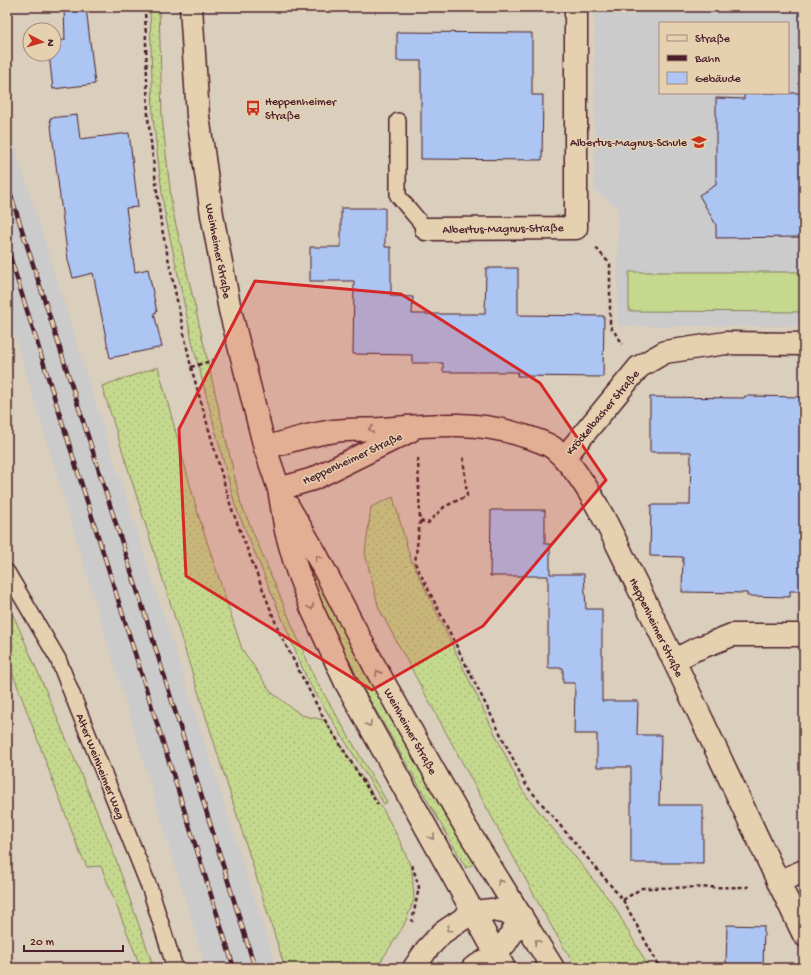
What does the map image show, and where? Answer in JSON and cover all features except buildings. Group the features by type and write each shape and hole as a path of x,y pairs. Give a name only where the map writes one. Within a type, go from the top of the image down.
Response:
{"street":[{"name":"Weinheimer Straße","path":"191,7 198,116 212,215 230,310 265,448 279,489 286,531 295,564 312,609 346,683 500,961"},
{"name":"Albertus-Magnus-Straße","path":"426,229 576,228 576,7"},
{"name":"Kröckelbacher Straße","path":"564,458 639,367 665,352 726,343 804,344"},
{"name":"Heppenheimer Straße","path":"279,489 313,479 424,424"},
{"name":"Heppenheimer Straße","path":"265,448 301,437 336,431 424,424 460,424 507,430 551,446 564,458 592,497 675,660 804,935"},
{"name":"Weinheimer Straße","path":"279,489 316,554 375,667 465,826 553,968"},
{"path":"675,660 694,650 732,635 804,634"},
{"path":"778,882 804,871"},
{"path":"414,968 427,949 442,933 473,912 492,910 521,915 500,961 474,968"}],"lane":[{"path":"398,121 398,196 426,229"},
{"name":"Alter Weinheimer Weg","path":"7,572 58,659 150,889 175,968"}],"path":[{"path":"576,228 610,264 610,326 639,367"},
{"path":"424,424 418,459 420,521 415,563 526,785 623,900 660,968"},
{"path":"420,521 428,523 444,507 467,496 460,424"},
{"path":"623,900 642,888 765,887 778,882"}],"highlighted area":[{"path":"255,281 401,294 540,383 606,480 483,626 372,690 186,576 179,429"}],"shaded area":[{"name":"Albertus-Magnus-Schule","path":"595,7 804,7 804,326 618,326 618,208 594,190"},
{"path":"7,122 277,968 206,968 7,310"}],"green space":[{"path":"150,7 159,7 162,117 172,208 241,504 314,677 387,802 384,804 308,681 235,505 193,345 164,209 153,117"},
{"path":"629,272 804,272 804,312 629,311"},
{"path":"158,367 198,514 242,649 271,692 301,715 324,720 384,811 401,843 412,870 414,900 404,925 378,968 285,968 102,386"},
{"path":"393,497 410,557 522,790 614,906 649,968 576,968 545,915 379,609 365,553 371,507"},
{"path":"307,545 366,670 475,863 466,868 358,679 296,550"},
{"path":"7,606 15,619 110,843 154,968 141,968 101,866 87,867 80,853 7,658"}],"railway":[{"path":"7,183 148,624 255,968"},
{"path":"7,247 234,968"}],"place":[{"name":"Heppenheimer Straße","path":"253,108"},
{"name":"Albertus-Magnus-Schule","path":"699,142"}]}
